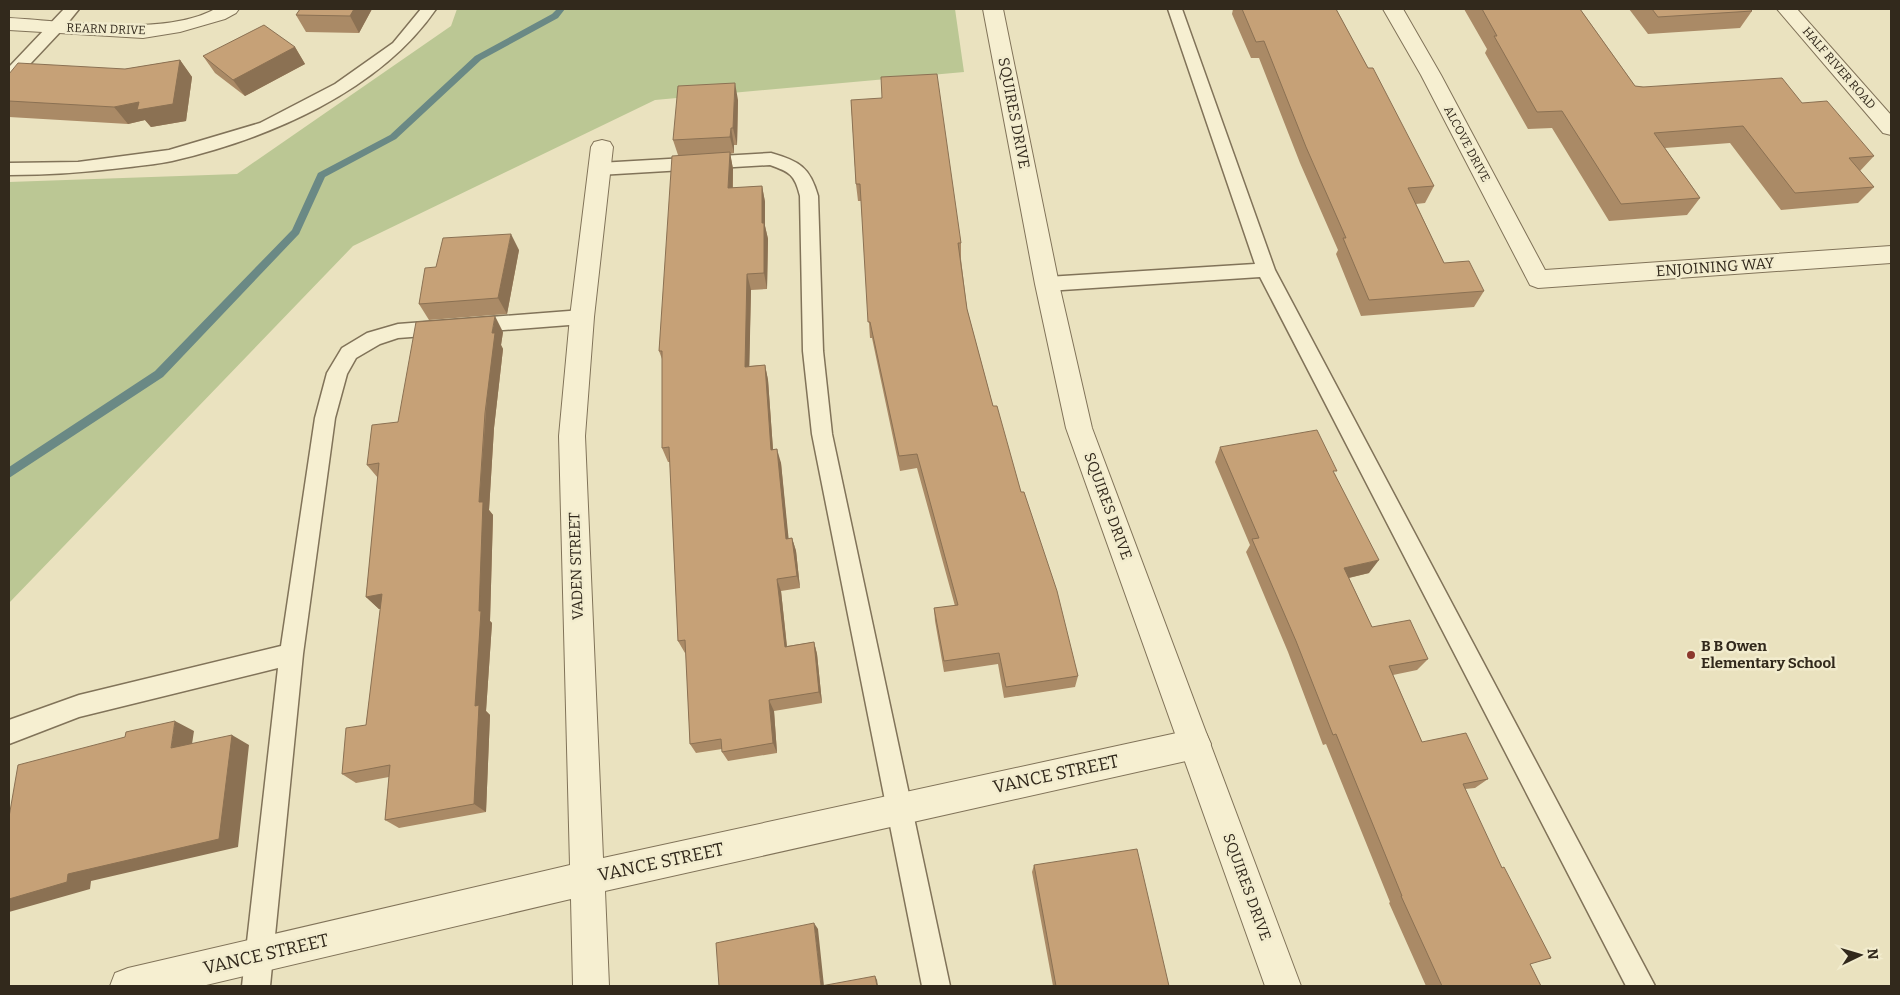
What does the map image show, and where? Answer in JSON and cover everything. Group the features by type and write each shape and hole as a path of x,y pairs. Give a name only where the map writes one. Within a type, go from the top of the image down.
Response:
{"street":[{"name":"REARN DRIVE","path":"9,24 143,32 180,26 218,15 229,9"},
{"name":"SQUIRES DRIVE","path":"994,9 1047,284 1079,428 1283,986"},
{"name":"ALCOVE DRIVE","path":"1393,9 1431,75 1538,279"},
{"name":"HALF RIVER ROAD","path":"1787,9 1891,128"},
{"name":"VADEN STREET","path":"591,986 572,436 582,316 601,158"},
{"name":"ENJOINING WAY","path":"1538,279 1891,255"},
{"name":"VANCE STREET","path":"128,986 258,971 587,878 1195,744"}],"lane":[{"path":"9,76 72,9"},
{"path":"9,169 78,168 170,156 266,127 341,88 398,46 428,9"},
{"path":"1176,9 1266,270 1640,986"},
{"path":"601,158 771,159 794,167 805,178 809,196 814,350 822,434 936,986"},
{"path":"1047,284 1266,270"},
{"path":"258,971 291,654 325,418 337,373 349,354 374,338 398,332 582,316"},
{"path":"9,732 79,706 291,654"}],"green space":[{"path":"457,9 955,9 964,72 655,100 353,246 9,603 9,182 237,174 451,26"}],"building":[{"path":"300,9 354,9 350,16 296,15"},
{"path":"1242,9 1336,9 1368,68 1373,68 1434,186 1408,188 1444,263 1469,261 1484,291 1369,300 1343,238 1346,238 1306,147 1264,41 1256,42"},
{"path":"1482,9 1580,9 1635,86 1782,78 1802,103 1827,101 1874,156 1849,158 1874,187 1795,193 1743,126 1654,133 1700,198 1621,204 1562,111 1537,112 1494,36 1497,36"},
{"path":"1652,9 1750,9 1752,11 1658,17"},
{"path":"264,25 295,47 233,80 203,56"},
{"path":"180,60 173,104 137,110 139,102 114,107 9,101 9,74 18,63 125,69"},
{"path":"937,74 961,243 958,243 967,309 993,406 997,406 1021,492 1024,492 1057,591 1078,676 1006,687 999,653 944,661 934,608 958,605 917,454 899,456 870,322 868,322 860,184 856,184 851,100 882,98 881,77"},
{"path":"735,83 733,128 731,128 730,137 673,140 678,86"},
{"path":"730,152 728,188 762,186 764,273 747,274 745,367 765,365 771,450 777,449 786,539 792,538 797,576 777,579 785,647 814,642 819,692 769,700 773,743 722,752 721,739 690,744 685,640 678,641 669,447 662,448 662,351 659,351 672,156"},
{"path":"511,234 498,298 419,304 425,268 436,267 443,238"},
{"path":"495,316 492,333 495,333 485,413 479,502 483,502 479,611 481,611 475,706 479,705 474,804 385,820 390,765 342,774 346,728 366,725 382,594 366,597 379,463 367,465 372,425 398,422 416,322"},
{"path":"1317,430 1337,471 1333,471 1379,560 1344,568 1372,627 1410,620 1428,659 1389,666 1422,742 1466,733 1488,779 1463,784 1502,868 1504,867 1551,958 1530,964 1541,986 1442,986 1401,896 1336,734 1333,735 1296,641 1252,539 1259,538 1220,447"},
{"path":"175,721 171,748 232,735 219,839 68,874 67,882 9,899 9,817 18,765 125,737 126,732"},
{"path":"1137,849 1169,986 1056,986 1034,865"},
{"path":"814,923 821,986 719,986 716,943"},
{"path":"875,976 877,986 821,986"}],"waterway":[{"path":"9,473 159,374 296,232 321,175 393,137 478,58 555,16 561,9"}],"place":[{"name":"B B Owen Elementary School","path":"1691,655"}]}
